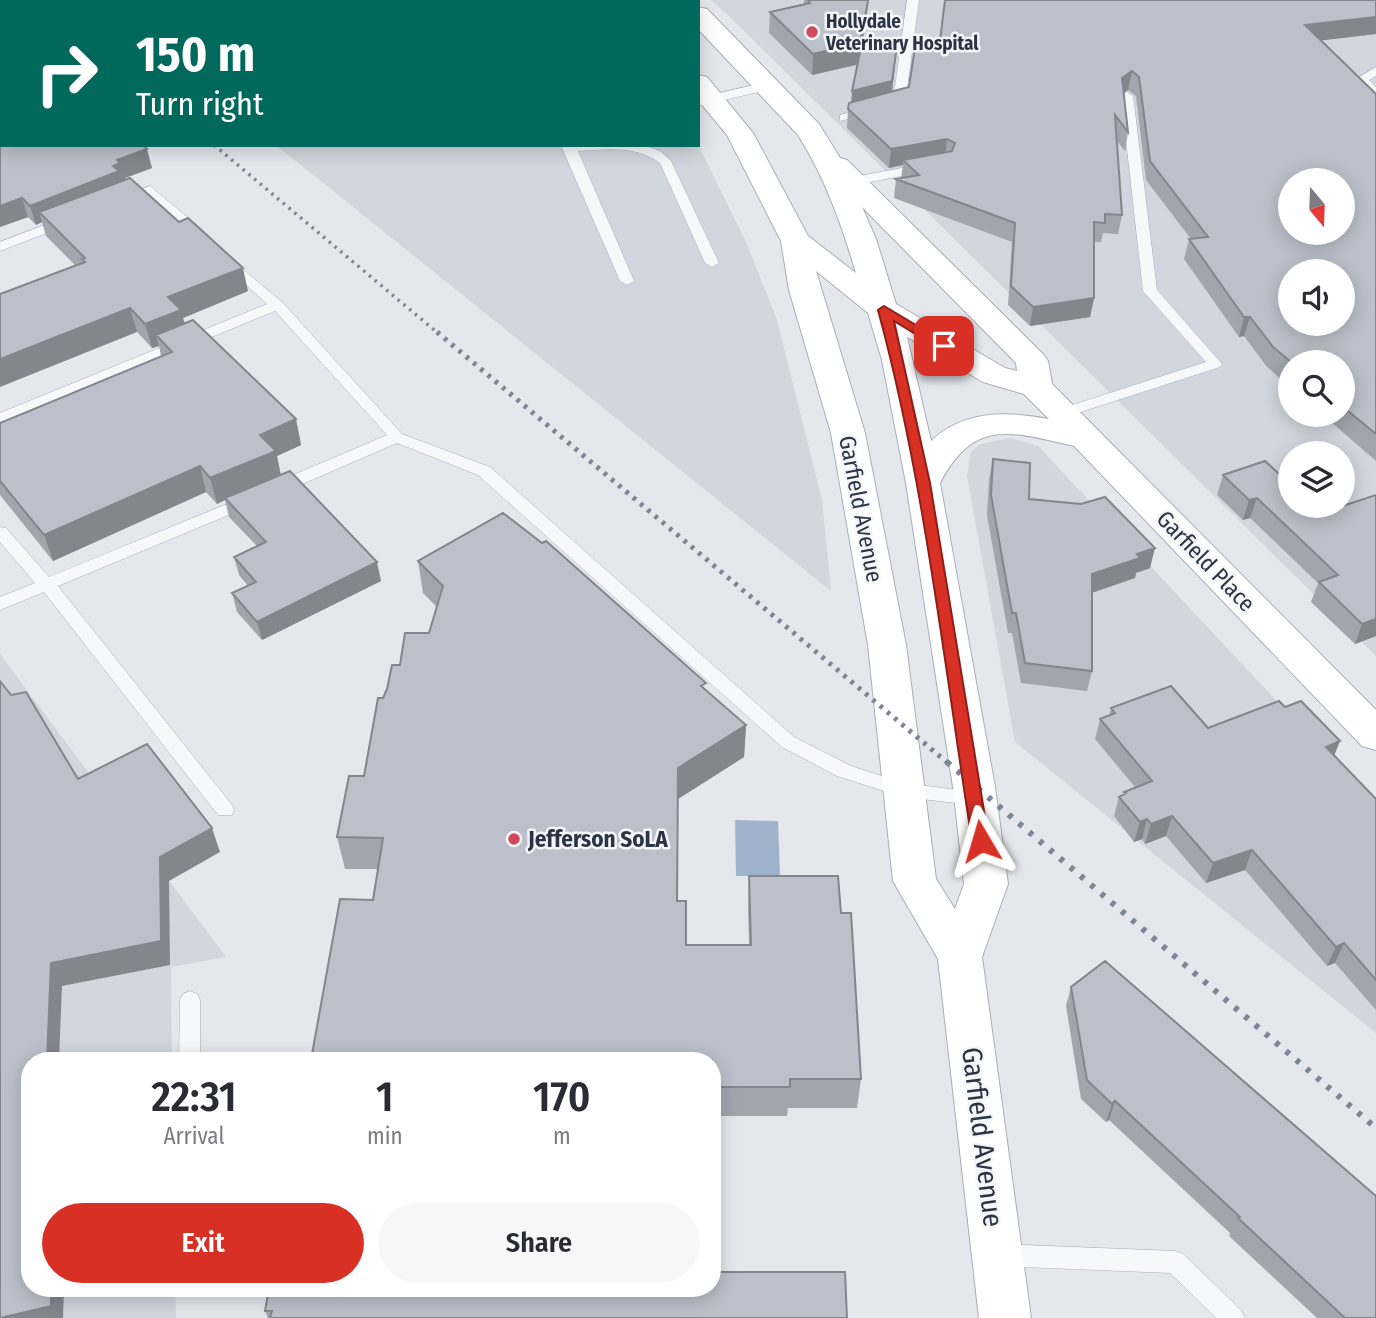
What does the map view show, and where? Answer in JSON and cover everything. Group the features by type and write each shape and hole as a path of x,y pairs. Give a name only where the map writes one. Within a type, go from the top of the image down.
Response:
{"main road":[{"name":"Garfield Avenue","path":"700,16 809,130 825,155 862,239 898,360 923,483 975,798 986,884 960,957"},
{"name":"Garfield Avenue","path":"703,94 739,133 796,241 804,290 858,476 887,645 915,881 960,957 1005,1318"},
{"path":"796,241 884,310 994,375 1036,387 1032,361 825,155"},
{"name":"Garfield Place","path":"1036,387 1376,735"},
{"path":"923,483 942,449 963,433 1003,423 1074,426"}],"lane":[{"path":"844,118 899,104 913,0"},
{"path":"1376,71 1362,79 1376,93"},
{"path":"703,94 767,86"},
{"path":"1074,426 1215,365 1150,291 1127,96"},
{"path":"569,147 627,281"},
{"path":"635,147 655,151 665,161 712,263"},
{"path":"854,181 933,166"},
{"path":"116,201 150,190 277,305 397,437 484,471 526,516 788,743 844,771 903,790 975,798"},
{"path":"0,247 77,216"},
{"path":"0,419 277,305"},
{"path":"0,604 397,437"},
{"path":"0,531 48,586 225,810"},
{"path":"190,1000 190,1052"},
{"path":"998,1255 1175,1262 1233,1318"}],"shaded area":[{"path":"711,0 1376,0 1376,656 732,19"},
{"path":"278,147 699,147 746,242 777,320 822,500 831,591"},
{"path":"1010,438 1038,446 1376,807 1376,1033 1015,742 967,476 971,452 980,444"},
{"path":"0,654 226,957 171,967 172,1052 21,1052 21,1297 175,1297 176,1318 0,1318"}],"water":[{"path":"735,820 778,821 780,876 736,876"}],"building":[{"path":"808,0 867,0 860,43 813,54 770,12 810,3"},
{"path":"945,0 1376,0 1376,17 1305,25 1376,94 1376,434 1355,417 1355,350 1278,351 1250,317 1244,317 1189,239 1208,237 1150,161 1139,77 1132,71 1122,78 1128,132 1115,115 1122,215 1105,214 1105,223 1094,222 1094,298 1033,307 1011,286 1015,223 896,179 919,175 903,160 952,151 955,143 947,139 891,149 848,109 849,103 909,87 915,47 939,49"},
{"path":"862,43 897,46 892,81 852,91"},
{"path":"0,147 147,149 117,160 120,163 113,166 119,171 30,206 22,198 0,206"},
{"path":"130,178 179,222 188,218 243,268 168,297 181,310 145,324 130,308 0,359 0,294 85,262 82,259 85,258 39,212"},
{"path":"193,320 296,419 260,435 276,451 210,478 200,466 44,535 0,481 0,423 172,352 156,335"},
{"path":"993,459 1030,463 1029,499 1081,504 1105,497 1155,548 1137,554 1140,558 1092,574 1092,671 1025,663 1016,613 1012,613 991,495"},
{"path":"1265,461 1278,473 1278,518 1257,498 1249,500 1223,475"},
{"path":"290,471 377,562 257,622 232,593 256,582 234,557 266,542 225,498"},
{"path":"1376,495 1376,619 1362,624 1319,582 1338,575 1278,518 1355,518 1355,502"},
{"path":"503,513 542,543 546,541 706,683 701,686 746,725 678,768 677,901 686,901 686,945 751,945 749,876 838,876 841,913 851,913 861,1079 790,1079 790,1087 721,1087 721,1052 312,1052 340,899 373,900 383,838 337,837 349,776 364,776 378,698 383,698 387,689 392,665 400,665 405,633 429,633 443,586 418,561"},
{"path":"0,681 11,695 26,692 78,779 147,744 212,828 160,857 161,941 51,963 47,1052 21,1052 21,1297 51,1297 51,1306 0,1318"},
{"path":"1171,686 1208,728 1279,701 1285,707 1301,701 1340,741 1326,747 1376,799 1376,980 1344,943 1336,947 1252,850 1213,863 1172,816 1151,824 1147,819 1140,822 1119,797 1126,793 1124,792 1152,781 1100,719 1115,713 1111,708"},
{"path":"1105,961 1376,1196 1376,1318 1345,1318 1115,1101 1112,1104 1087,1080 1071,987"},
{"path":"721,1272 845,1272 847,1318 270,1318 272,1311 265,1311 267,1297 721,1297"}],"railway":[{"path":"216,147 439,334"},
{"path":"437,332 949,764"},
{"path":"947,762 1376,1128"}],"place":[{"name":"Hollydale Veterinary Hospital","path":"812,32"},
{"name":"Jefferson SoLA","path":"514,839"}],"route":[{"path":"944,346 884,310 898,360 923,483 981,841"}]}
